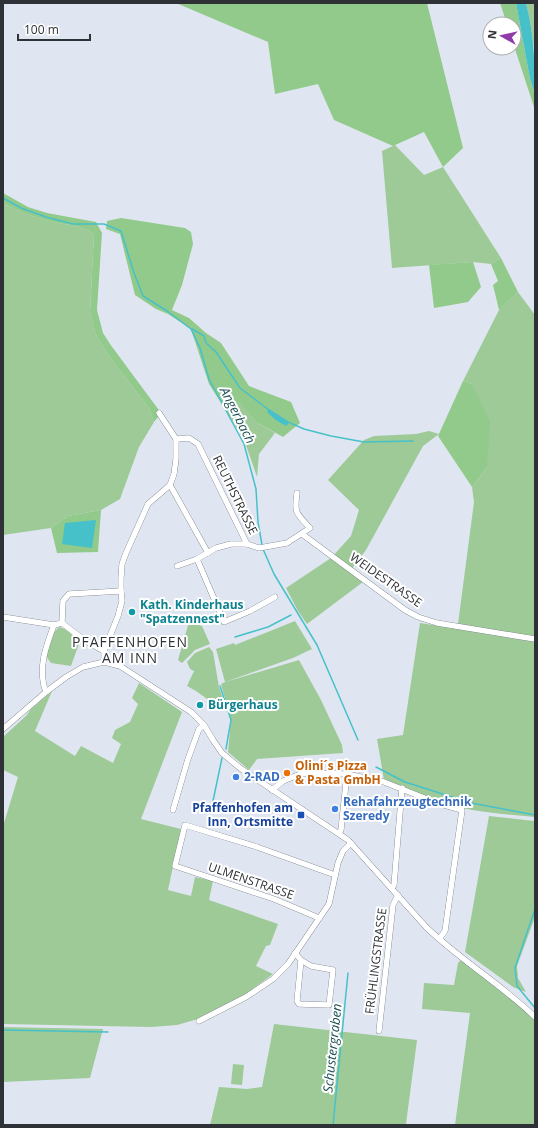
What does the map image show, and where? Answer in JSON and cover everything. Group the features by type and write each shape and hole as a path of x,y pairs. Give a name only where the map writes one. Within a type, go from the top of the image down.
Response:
{"street":[{"path":"104,662 104,651 118,616 122,601 122,564 148,504 170,485 174,474 176,439 159,413"},
{"name":"REUTHSTRASSE","path":"176,439 189,438 198,444 247,544 259,548 266,547 287,543 302,534"},
{"path":"170,485 208,553"},
{"path":"297,493 296,514 310,528 302,534"},
{"name":"WEIDESTRASSE","path":"302,534 405,610 418,617 437,623 535,639"},
{"path":"177,566 197,559 216,548 231,544 247,544"},
{"path":"197,559 224,622 250,611 276,597"},
{"path":"62,623 63,601 69,594 121,591"},
{"path":"3,617 54,625 62,623"},
{"path":"62,623 84,640 104,651"},
{"path":"46,692 42,679 43,663 46,645 54,625"},
{"path":"3,729 46,692 66,677 83,667 104,662 120,666 191,712 204,725 222,753 240,768 339,833 351,843 439,939 511,995 535,1017"},
{"path":"173,810 188,759 199,729 204,725"},
{"path":"272,790 283,781 303,773 347,774 384,782 437,803 462,810 445,931 439,939"},
{"path":"339,833 341,830 347,774"},
{"path":"392,888 394,885 402,788"},
{"name":"ULMENSTRASSE","path":"319,918 274,899 175,866 185,825 257,847 335,875"},
{"path":"200,1021 246,997 268,983 288,964 329,904 335,883 335,875 343,851 351,843"},
{"name":"FRÜHLINGSTRASSE","path":"379,1031 393,905 398,895"},
{"path":"295,953 301,960 311,966 333,970 329,1005 299,1004 297,1001 301,960"}],"green space":[{"path":"176,3 427,3 463,148 443,167 424,132 393,146 334,120 318,84 275,94 268,42"},
{"path":"500,3 516,3 518,16 504,16"},
{"path":"526,3 535,3 535,55 530,21"},
{"path":"522,36 530,79 535,94 535,110 517,56 522,56"},
{"path":"395,145 424,175 443,167 501,258 491,264 473,262 392,268 382,151"},
{"path":"3,193 28,207 47,213 96,222 102,233 97,310 103,333 161,413 154,422 149,408 109,356 96,335 90,312 94,234 80,227 53,222 15,209 3,203"},
{"path":"3,203 33,216 53,222 80,227 94,234 90,311 96,335 109,356 149,408 154,422 139,447 120,499 101,510 68,516 51,528 3,535"},
{"path":"121,218 185,228 191,232 193,244 182,285 172,310 189,318 206,333 221,343 249,386 291,402 300,423 283,437 256,422 239,401 235,412 230,417 209,384 191,329 135,295 120,234 106,229 107,221"},
{"path":"501,258 518,292 499,310 493,285 498,281 491,264"},
{"path":"473,262 481,287 468,302 434,308 429,265"},
{"path":"518,292 535,315 535,637 458,624 474,502 472,487 487,467 472,384 463,381 499,310"},
{"path":"463,381 472,384 490,422 487,467 472,487 438,436"},
{"path":"239,400 256,422 275,433 259,454 257,477 245,442 230,417 235,412"},
{"path":"429,431 439,434 423,446 366,550 350,571 363,582 307,624 298,611 286,588 331,558 351,536 359,510 328,480 364,440 374,436 416,434"},
{"path":"101,510 98,552 57,553 51,528 68,516"},
{"path":"295,621 312,649 293,658 225,682 216,649 234,643 235,645"},
{"path":"189,622 202,626 210,644 195,650 182,663 178,660"},
{"path":"420,623 535,641 535,817 489,813 462,808 384,780 377,739 403,735"},
{"path":"59,627 65,629 80,641 71,666 51,663 46,656 52,634"},
{"path":"209,647 213,652 219,687 225,705 221,709 187,686 194,671 190,669 187,662 195,653"},
{"path":"299,660 321,700 342,745 343,753 257,759 249,770 228,752 231,721 221,684"},
{"path":"139,683 182,712 141,819 181,829 168,890 191,896 195,877 213,881 209,900 278,924 270,945 266,946 256,966 273,974 243,996 198,1019 177,1025 151,1027 3,1024 3,828 18,777 3,770 3,737 27,715 30,710 52,691 35,731 75,756 81,746 113,763 121,744 112,738 115,730 130,722 138,704 132,698"},
{"path":"489,816 534,821 535,917 517,966 518,978 526,992 513,987 465,952"},
{"path":"461,960 509,997 535,1021 535,1125 455,1125 470,1013 422,1009 424,983 454,985 458,963"},
{"path":"274,1024 417,1040 406,1124 415,1125 210,1125 219,1087 247,1089 262,1087"},
{"path":"3,1027 103,1029 90,1078 3,1082"},
{"path":"233,1064 244,1065 242,1085 231,1084"}],"water":[{"path":"516,3 526,3 534,48 535,94 530,79 522,36 522,16 518,16"},
{"path":"269,409 288,421 287,426 269,414 267,412"},
{"path":"96,520 92,548 62,544 65,523"}],"waterway":[{"name":"Angerbach","path":"3,198 21,208 46,217 73,224 104,224 121,231 143,296 167,311 191,329 200,348 209,379 244,444 256,489 258,522 262,545"},
{"path":"192,329 204,336 206,343 216,352 240,388 269,410"},
{"path":"288,422 304,429 364,442 413,441"},
{"name":"Angerbach","path":"263,549 274,574 317,645 358,740"},
{"path":"235,637 268,627 291,615"},
{"path":"220,686 231,720 226,749"},
{"path":"213,801 222,758"},
{"name":"Angerbach","path":"376,767 405,782 471,803 535,815"},
{"name":"Angerbach","path":"535,909 515,968 517,986 535,1008"},
{"name":"Schustergraben","path":"333,1125 348,973"},
{"path":"3,1030 108,1032"}],"place":[{"name":"Kath. Kinderhaus \"Spatzennest\"","path":"132,612"},
{"name":"Bürgerhaus","path":"200,705"},
{"name":"Olini´s Pizza & Pasta GmbH","path":"287,773"},
{"name":"2-RAD","path":"236,777"},
{"name":"Rehafahrzeugtechnik Szeredy","path":"335,809"},
{"name":"Pfaffenhofen am Inn, Ortsmitte","path":"301,815"}],"district":[{"name":"PFAFFENHOFEN AM INN","path":"130,650"}]}
